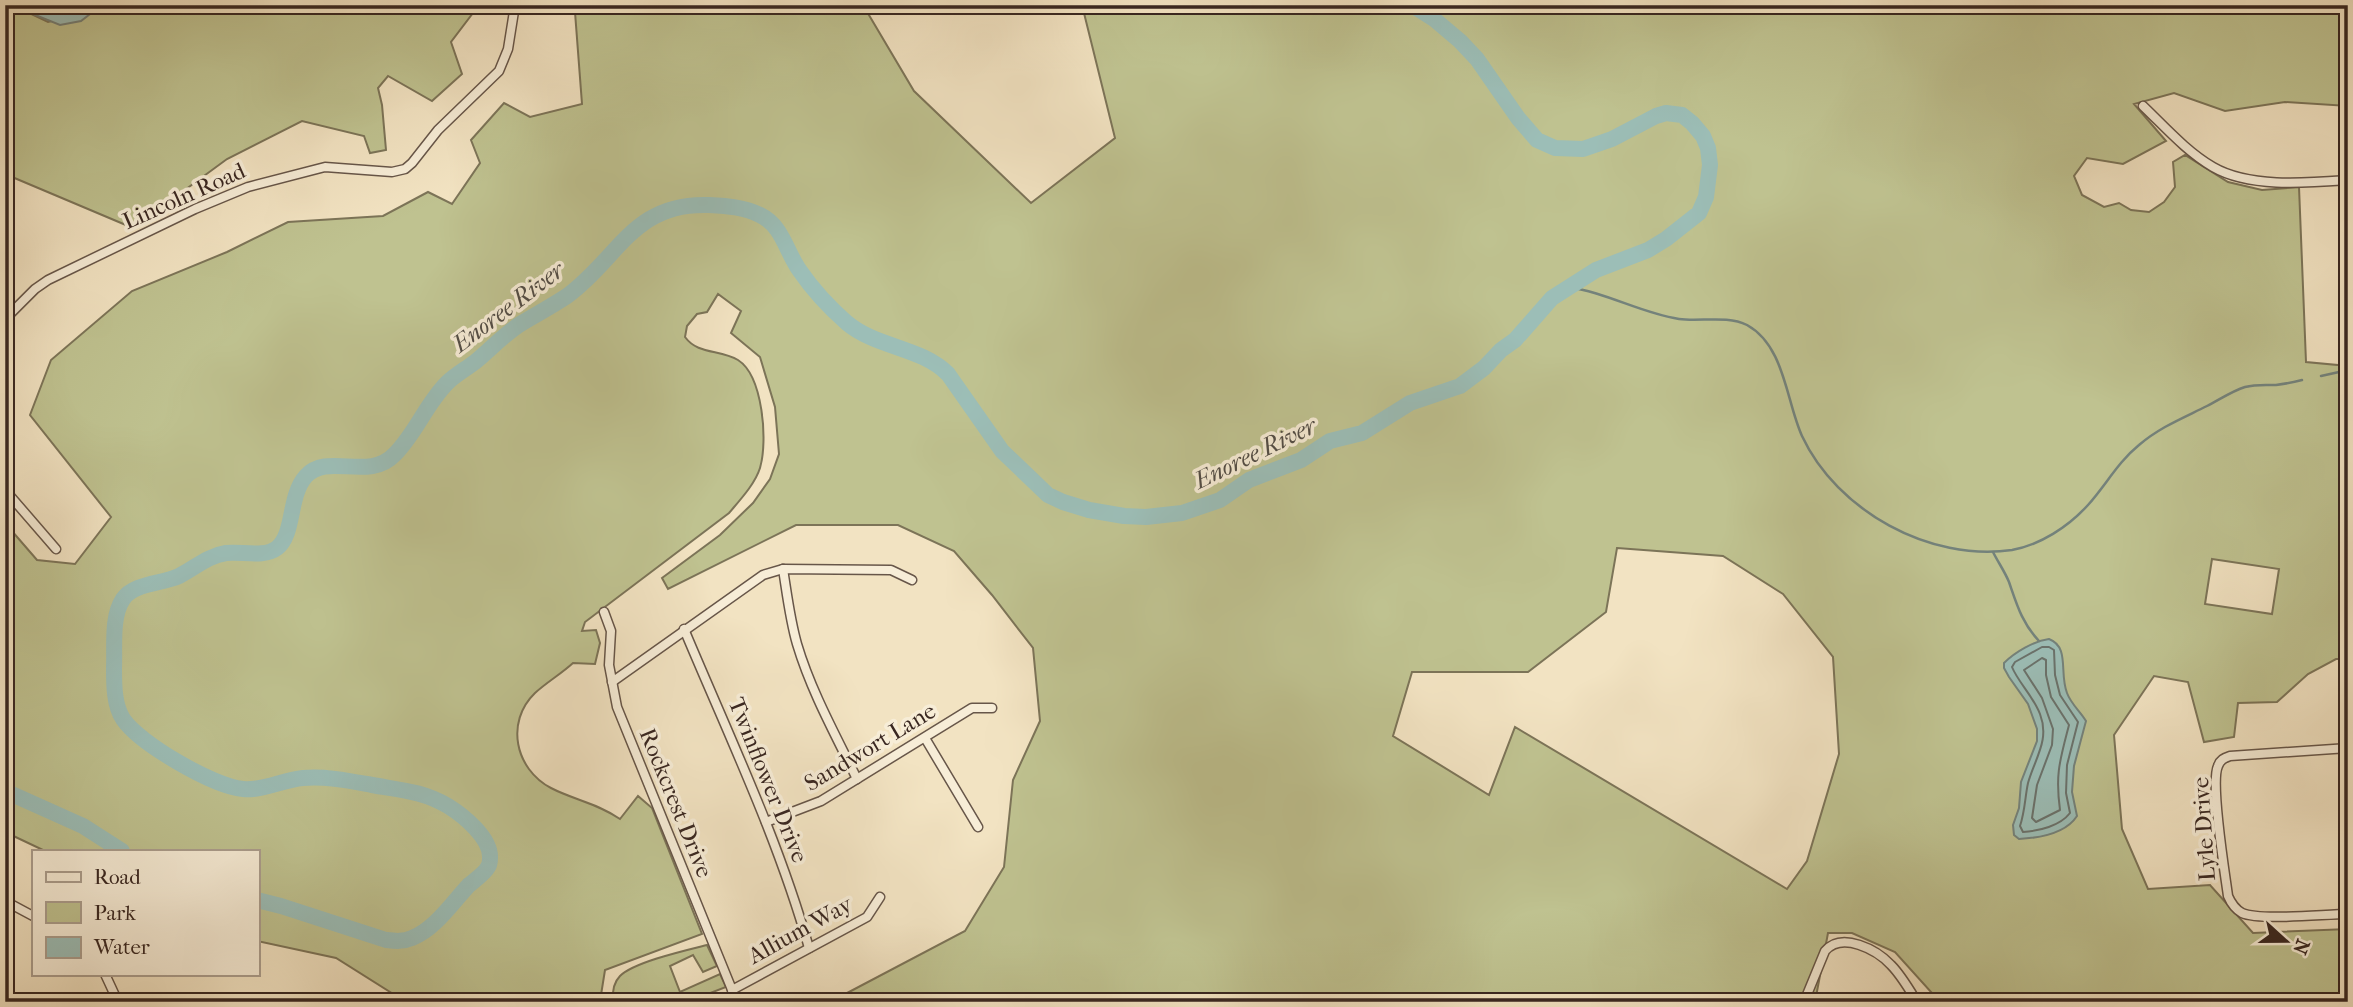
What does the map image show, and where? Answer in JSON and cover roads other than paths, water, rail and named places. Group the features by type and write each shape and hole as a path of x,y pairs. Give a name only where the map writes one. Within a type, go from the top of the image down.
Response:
{"street":[{"name":"Lincoln Road","path":"5,319 48,280 221,196 317,168 346,167 392,172 409,166 439,130 499,71 508,50 515,5"},
{"path":"2143,106 2202,160 2227,174 2254,180 2348,180"},
{"path":"5,490 57,549"},
{"path":"783,569 790,617 798,647 825,713 857,779"},
{"path":"612,682 764,575 783,569 891,570 912,580"},
{"name":"Rockcrest Drive","path":"604,612 611,631 609,665 624,727 737,1002"},
{"name":"Twinflower Drive","path":"684,629 766,822 795,897 809,948"},
{"name":"Sandwort Lane","path":"766,822 821,801 972,708 992,708"},
{"path":"925,738 978,827"},
{"name":"Lyle Drive","path":"2348,748 2230,756 2219,764 2216,771 2218,816 2228,896 2235,908 2248,915 2348,914"},
{"name":"Allium Way","path":"732,990 867,917 880,897"},
{"path":"5,901 32,915"},
{"path":"1804,1002 1825,951 1832,945 1845,943 1861,946 1885,959 1917,1002"},
{"path":"106,976 118,1002"},
{"path":"257,1002 272,1002"}],"water":[{"path":"5,5 96,5 94,11 81,21 60,25 23,10 5,8"},
{"path":"2049,639 2060,648 2067,693 2086,721 2074,766 2072,792 2077,816 2059,830 2043,836 2019,839 2014,835 2013,825 2019,808 2021,782 2037,741 2037,729 2028,704 2009,677 2004,663 2025,648"}],"waterway":[{"name":"Enoree River","path":"259,900 386,940 405,940 420,934 436,922 469,885 485,872 490,864 489,850 481,835 461,816 439,801 420,794 347,780 320,778 295,779 243,789 196,772 161,751 132,729 123,719 116,701 114,632 123,599 134,590 172,579 219,555 266,553 277,548 287,534 296,494 306,476 315,469 326,466 361,467 385,462 402,446 450,380 516,327 567,296 629,235 644,222 662,213 683,206 716,205 748,210 768,220 779,233 805,278 834,311 859,331 925,358 948,374 1002,451 1048,495 1089,510 1146,517 1182,513 1220,500 1249,480 1301,460 1330,441 1362,433 1410,403 1460,386 1515,340 1552,298 1596,270 1648,250 1699,213 1706,197 1710,165 1708,148 1703,136 1682,115 1666,113 1656,116 1612,139 1583,149 1555,148 1537,140 1518,118 1477,59 1460,41 1412,5"},
{"path":"1567,287 1679,319 1731,320 1747,325 1760,334 1777,360 1802,436 1818,463 1838,487 1862,508 1889,526 1950,548 1981,552 2022,548 2063,528 2080,513 2139,445 2172,423 2240,389 2302,380"},
{"path":"2321,376 2348,370"},
{"path":"1993,552 2024,620 2039,641"},
{"name":"Enoree River","path":"5,791 83,826 120,850"}]}
